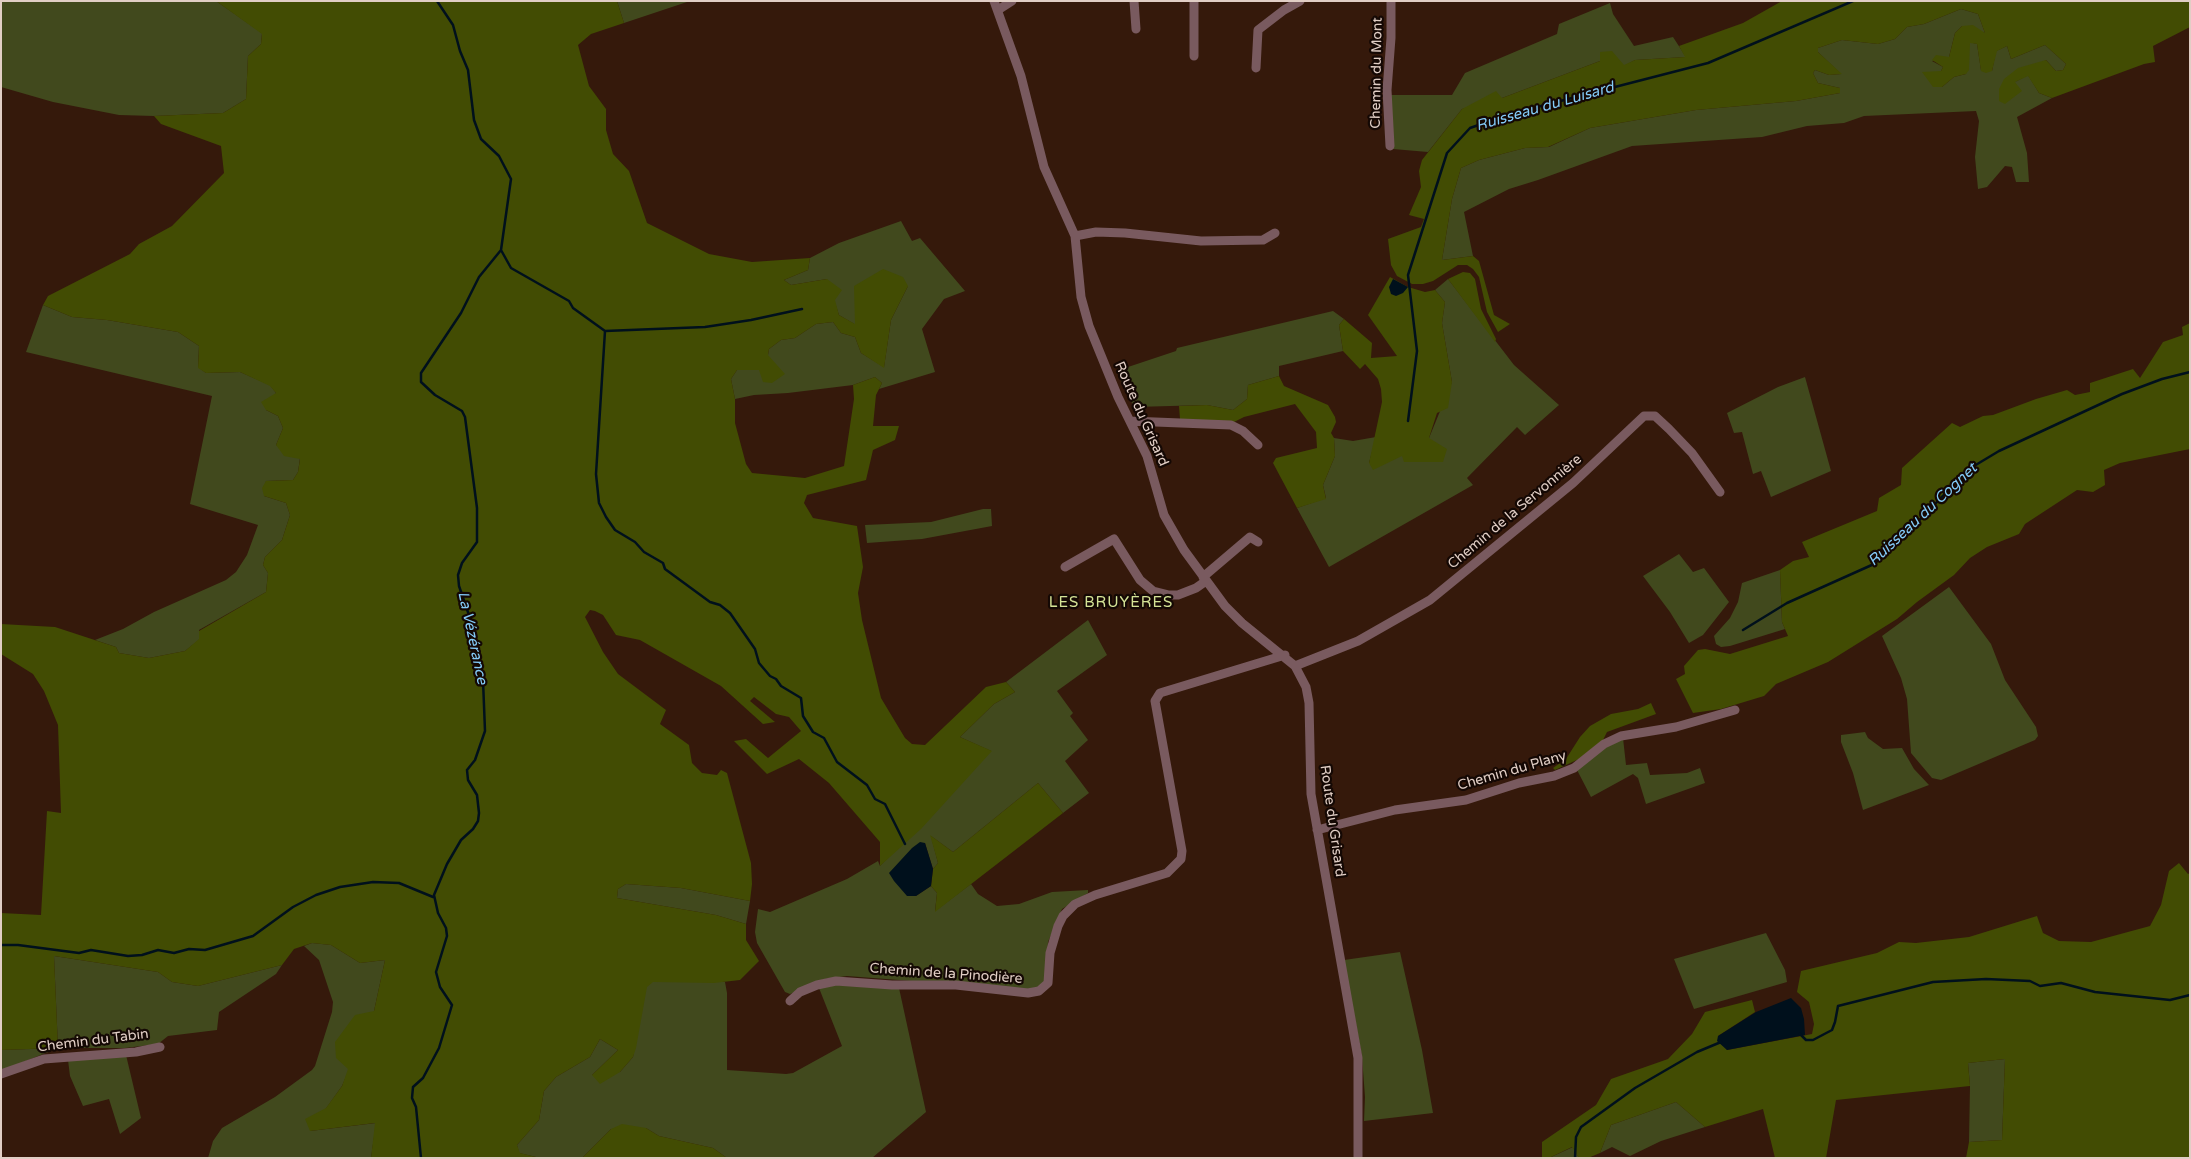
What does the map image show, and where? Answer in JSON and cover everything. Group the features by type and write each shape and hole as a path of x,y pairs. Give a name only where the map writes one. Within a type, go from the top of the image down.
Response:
{"street":[{"path":"996,6 1012,1"},
{"path":"1134,1 1136,29"},
{"path":"1194,1 1194,56"},
{"path":"1256,68 1258,30 1284,10 1300,1"},
{"name":"Chemin du Mont","path":"1390,146 1388,90 1391,1"},
{"name":"Route du Grisard","path":"996,6 1021,76 1044,167 1075,236 1084,312 1108,375 1147,456 1164,515 1184,550 1233,615 1285,655 1295,666 1306,687 1309,703 1310,779 1317,830 1358,1058 1358,1158"},
{"path":"1075,236 1096,232 1125,233 1201,241 1263,240 1275,233"},
{"name":"Chemin de la Servonnière","path":"1295,666 1358,641 1430,600 1579,478 1644,416 1655,416 1683,443 1720,492"},
{"path":"1130,421 1231,426 1243,431 1258,445"},
{"path":"1065,567 1114,539 1140,580 1153,591 1169,596 1178,595 1196,588 1250,537 1258,542"},
{"name":"Chemin de la Pinodière","path":"790,1001 800,992 817,985 852,980 892,985 956,985 1020,992 1039,991 1048,983 1050,953 1058,926 1063,916 1075,904 1095,895 1167,873 1181,859 1182,851 1155,701 1160,693 1285,655"},
{"name":"Chemin du Plany","path":"1317,830 1395,810 1466,800 1519,783 1554,776 1574,768 1604,744 1621,736 1676,727 1735,710"},
{"name":"Chemin du Tabin","path":"1,1074 44,1058 136,1052 160,1047"}],"green space":[{"path":"1,1 216,1 262,33 261,44 248,56 246,99 223,113 154,116 119,115 53,102 1,87"},
{"path":"216,1 617,1 624,23 591,34 578,45 589,86 606,109 606,130 613,154 629,171 647,223 709,254 752,262 810,258 808,270 784,280 791,285 827,279 842,290 835,300 839,315 855,324 854,286 883,269 903,277 908,286 891,320 884,368 861,353 855,337 841,333 833,322 816,324 795,338 781,340 769,349 768,355 785,374 772,383 763,382 759,370 737,370 731,379 735,399 735,423 746,464 752,473 805,478 844,466 854,399 853,385 875,377 882,383 876,395 873,426 899,426 895,440 873,450 866,480 807,495 804,503 813,518 857,526 863,567 858,593 862,620 881,698 905,738 912,744 925,745 986,687 1006,682 1015,692 994,704 960,737 992,751 921,829 880,866 880,842 829,783 799,759 767,774 734,741 746,739 768,758 801,731 789,717 776,714 754,697 750,701 775,722 763,724 721,686 640,640 616,635 603,615 590,610 585,617 603,652 618,674 666,710 660,724 689,745 692,763 702,773 717,775 721,770 727,773 751,863 752,884 750,901 681,888 626,884 618,889 617,898 716,915 746,924 746,940 759,961 740,980 714,983 653,982 647,987 636,1048 633,1057 620,1072 600,1084 592,1075 618,1050 600,1039 590,1057 556,1077 544,1091 539,1120 517,1145 520,1153 540,1158 371,1158 375,1123 310,1131 305,1119 326,1108 342,1086 348,1069 336,1058 335,1042 355,1015 374,1011 385,960 360,963 331,945 312,943 294,949 282,965 198,986 172,982 158,972 54,956 58,1048 1,1050 1,913 41,915 47,811 61,813 58,725 44,691 33,674 1,654 1,624 55,627 116,647 119,653 149,658 185,651 199,639 199,631 266,592 268,573 263,565 265,557 282,540 290,515 286,503 264,496 262,488 266,481 293,480 298,472 300,459 284,456 276,445 283,428 278,416 266,410 261,402 276,393 270,386 240,372 206,373 198,368 199,346 178,332 107,320 72,317 43,305 48,296 130,254 139,244 172,226 224,173 221,146 161,124 154,116 223,113 246,99 248,56 261,44 262,34"},
{"path":"617,1 690,1 624,23"},
{"path":"1782,1 2190,1 2190,27 2153,46 2155,62 2144,64 2052,98 2039,93 2028,76 2015,82 2022,91 2005,104 1999,101 1999,89 2004,79 2018,68 2046,60 2056,71 2063,70 2066,64 2045,45 2011,59 2007,46 1997,51 1992,71 1986,73 1981,71 1977,44 1970,43 1969,70 1966,74 1954,77 1942,87 1933,87 1922,72 1941,71 1943,67 1932,60 1936,55 1949,57 1955,33 1962,26 1973,25 1985,33 1978,14 1961,9 1924,24 1907,27 1895,39 1878,44 1842,40 1818,48 1818,52 1842,74 1829,75 1815,70 1813,73 1818,83 1840,88 1840,93 1796,101 1696,110 1590,128 1548,147 1525,148 1479,160 1461,168 1452,199 1442,260 1473,256 1479,261 1494,315 1510,324 1498,332 1487,312 1479,277 1467,265 1458,265 1433,281 1423,284 1412,284 1397,276 1391,265 1388,239 1421,227 1424,219 1409,215 1421,187 1419,171 1422,160 1462,109 1496,91 1502,98 1600,61 1600,52 1612,51 1624,65 1635,60 1685,57 1679,46 1743,23"},
{"path":"1610,3 1613,14 1634,46 1673,37 1686,57 1635,60 1624,66 1600,52 1600,61 1502,98 1462,109 1428,152 1393,149 1390,95 1452,95 1465,73 1557,34 1559,24"},
{"path":"1961,9 1978,14 1985,33 1962,26 1955,33 1949,57 1932,61 1943,67 1941,71 1942,87 1954,77 1966,74 1969,42 1977,44 1981,70 1992,71 1996,51 2007,46 2011,59 2045,45 2066,64 2063,70 2056,71 2046,60 2015,82 2028,75 2039,93 2052,98 2017,117 2027,153 2029,182 2016,182 2012,167 2005,166 1987,187 1978,189 1975,157 1979,121 1976,111 1864,116 1844,123 1807,126 1762,137 1632,146 1509,189 1464,212 1473,256 1442,260 1452,199 1461,168 1479,160 1525,148 1549,147 1590,128 1696,110 1796,101 1840,93 1840,88 1818,83 1813,73 1815,70 1829,75 1841,74 1818,52 1818,48 1842,40 1878,44 1895,39 1907,27 1924,24"},
{"path":"901,221 912,241 920,238 965,291 944,299 922,329 935,372 879,389 882,383 875,377 853,385 754,395 735,399 731,379 737,370 759,370 768,355 769,349 781,340 795,338 816,324 833,322 841,333 855,337 861,353 884,367 891,320 908,286 856,325 839,315 827,279 791,285 784,280 808,270 810,258 839,243"},
{"path":"1463,272 1470,273 1475,279 1481,309 1496,339 1495,342 1448,279"},
{"path":"1390,277 1408,287 1425,292 1435,290 1445,302 1442,323 1452,382 1448,408 1437,413 1429,438 1447,449 1443,462 1404,462 1402,456 1373,470 1369,463 1382,402 1381,389 1378,379 1365,364 1360,369 1343,351 1339,325 1344,319 1372,343 1371,358 1397,356 1368,315"},
{"path":"1448,279 1514,365 1559,405 1525,435 1517,427 1467,478 1473,485 1329,567 1297,508 1326,498 1323,485 1335,456 1334,438 1353,441 1376,437 1369,463 1429,438 1452,382 1442,323 1445,302 1435,290"},
{"path":"43,305 72,317 107,320 178,332 199,346 198,367 206,373 240,372 270,385 276,393 266,410 278,416 283,428 276,445 300,458 298,472 293,480 266,481 264,496 286,503 290,515 282,540 265,557 263,565 268,573 266,592 199,630 200,639 185,651 149,658 119,653 116,647 95,640 123,629 154,612 226,580 236,572 247,555 258,525 190,504 212,396 26,352"},
{"path":"1333,311 1344,319 1339,325 1343,351 1279,366 1279,376 1248,385 1247,399 1233,410 1207,405 1134,407 1119,377 1122,369 1176,351 1177,348"},
{"path":"2190,323 2190,449 2120,463 2104,470 2105,485 2093,492 2077,490 2025,524 2019,534 1987,547 1970,558 1954,575 1897,619 1828,662 1776,684 1764,696 1721,709 1693,713 1676,679 1685,674 1684,666 1698,650 1705,649 1730,654 1788,636 1782,622 1780,570 1793,561 1809,557 1802,542 1877,511 1879,498 1901,485 1902,468 1952,423 1960,427 1983,416 1993,415 2067,390 2075,395 2090,392 2090,383 2133,369 2140,378 2163,342 2183,335 2182,327"},
{"path":"1279,376 1284,386 1328,405 1336,422 1331,433 1334,438 1335,456 1323,485 1326,499 1297,508 1273,463 1276,458 1317,448 1316,432 1295,404 1244,417 1234,422 1180,419 1179,406 1207,405 1233,410 1247,399 1248,385"},
{"path":"1805,377 1831,471 1771,497 1761,471 1753,474 1742,432 1734,433 1727,413 1778,387"},
{"path":"983,509 991,509 992,526 922,539 867,543 865,525 931,522"},
{"path":"1679,554 1693,572 1704,568 1729,602 1703,635 1689,643 1670,612 1643,576"},
{"path":"1780,570 1782,622 1785,629 1730,646 1721,647 1716,644 1714,636 1730,618 1738,602 1742,583"},
{"path":"1949,587 1991,644 2005,680 2036,727 2038,736 2035,740 1941,780 1932,778 1911,753 1907,699 1901,678 1882,636"},
{"path":"1088,620 1107,655 1057,691 1073,713 1070,716 1088,740 1065,761 1089,793 1063,813 1038,783 953,852 931,836 938,863 933,869 925,843 916,896 931,886 937,893 935,911 971,884 978,894 997,906 1019,904 1052,892 1088,890 1088,893 1062,909 1048,942 1046,978 1043,983 1037,988 1028,990 847,976 825,979 790,994 785,992 757,943 755,932 758,909 770,912 847,879 878,861 880,866 991,751 960,737 994,704 1015,692 1006,682"},
{"path":"1651,703 1656,714 1607,732 1603,740 1579,759 1555,770 1553,768 1566,759 1580,737 1590,726 1611,714 1638,709"},
{"path":"1865,732 1868,738 1883,749 1902,748 1914,769 1929,785 1863,810 1853,773 1841,742 1841,735"},
{"path":"1623,738 1626,765 1647,763 1650,775 1687,773 1700,768 1705,783 1646,804 1638,778 1633,774 1591,797 1577,770 1602,749"},
{"path":"1038,783 1063,813 935,912 937,893 931,886 933,869 938,863 930,835 953,852"},
{"path":"2179,863 2188,874 2190,873 2190,1158 1966,1158 1969,1142 2002,1140 2005,1059 1968,1063 1970,1086 1836,1100 1826,1158 1775,1158 1763,1109 1705,1127 1676,1102 1611,1125 1600,1153 1588,1158 1579,1158 1572,1147 1549,1158 1542,1158 1542,1142 1596,1105 1611,1079 1668,1059 1692,1034 1705,1012 1752,1000 1755,1012 1718,1036 1727,1050 1812,1034 1814,1024 1809,1002 1797,992 1801,971 1877,953 1899,942 1916,943 1969,937 2037,916 2043,933 2059,941 2091,942 2150,926 2161,905 2169,871"},
{"path":"626,884 681,888 750,901 746,924 716,915 617,898 618,889"},
{"path":"1766,933 1785,970 1787,982 1694,1009 1674,959"},
{"path":"312,943 331,945 360,963 385,960 374,1011 342,1086 310,1131 376,1123 371,1158 208,1158 213,1141 222,1128 275,1097 315,1066 332,1012 333,1002 319,960 304,946"},
{"path":"1400,952 1422,1050 1433,1113 1364,1121 1365,1097 1362,1057 1344,960"},
{"path":"54,956 158,972 172,982 198,986 282,965 276,974 219,1012 217,1030 168,1036 158,1044 125,1048 58,1048"},
{"path":"652,982 725,982 727,993 727,1070 786,1074 793,1073 842,1046 819,988 839,983 899,988 926,1112 872,1158 727,1158 713,1148 659,1136 646,1128 611,1129 582,1158 540,1158 519,1153 517,1145 539,1120 544,1091 556,1077 590,1057 600,1039 618,1050 592,1075 620,1072 633,1057 646,987"},
{"path":"58,1048 1,1071 1,1050"},
{"path":"126,1055 141,1118 120,1134 109,1099 83,1106 70,1076 68,1060"},
{"path":"2005,1059 2002,1140 1969,1142 1970,1086 1968,1063"},
{"path":"1676,1102 1705,1127 1661,1141 1630,1156 1612,1147 1600,1153 1611,1125"},
{"path":"622,1124 646,1128 659,1136 713,1148 727,1158 582,1158 611,1129"},
{"path":"1573,1147 1579,1158 1549,1158"}],"water":[{"path":"1393,279 1408,287 1403,293 1396,296 1391,294 1389,287"},
{"path":"920,842 925,843 933,869 931,886 916,896 907,896 889,873"},
{"path":"1791,998 1801,1008 1805,1035 1727,1050 1717,1041 1718,1036 1756,1012"}],"waterway":[{"name":"La Vézérance","path":"421,1158 416,1107 412,1098 413,1087 423,1078 439,1048 452,1005 440,987 436,972 447,936 446,928 438,913 434,895 447,864 461,840 473,829 478,821 477,795 468,780 467,770 475,760 485,731 483,680 471,621 459,586 458,575 462,563 477,542 477,508 465,417 462,411 435,395 421,382 421,373 461,313 479,277 501,250 511,179 499,156 481,139 474,120 468,70 460,51 453,25 437,1"},
{"name":"Ruisseau du Luisard","path":"1408,421 1417,351 1408,275 1447,153 1470,128 1510,114 1708,63 1853,1"},
{"path":"501,250 511,268 569,301 573,308 605,331 596,474 599,503 606,517 615,530 635,542 644,552 663,563 665,569 710,602 720,605 730,613 755,649 759,663 781,686 801,698 803,716 813,732 824,738 837,762 867,785 875,799 885,804 905,844"},
{"path":"605,331 705,327 751,320 802,309"},
{"name":"Ruisseau du Cognet","path":"1743,630 1787,603 1874,564 1969,469 1999,451 2122,394 2162,379 2190,372"},
{"path":"1,945 18,945 79,953 91,950 128,956 142,955 158,950 174,953 189,949 205,950 253,936 293,907 316,895 340,887 373,882 399,883 433,897"},
{"path":"1800,1034 1806,1040 1813,1040 1832,1030 1838,1006 1933,982 1986,979 2030,981 2040,986 2061,983 2095,992 2170,1000 2190,995"},
{"path":"1575,1158 1576,1137 1581,1127 1635,1088 1697,1052 1721,1042"}],"district":[{"name":"LES BRUYÈRES","path":"1111,603"}]}
